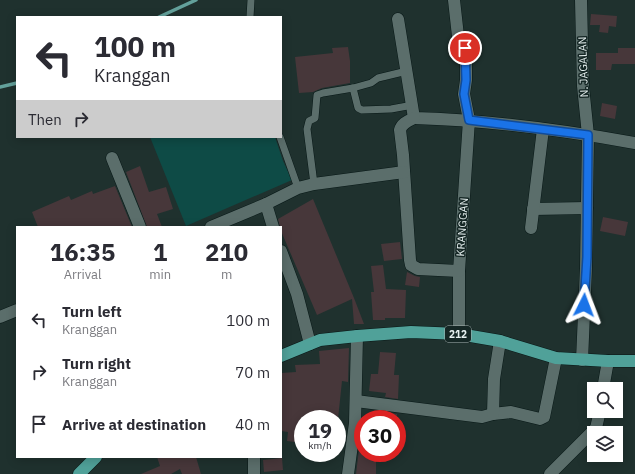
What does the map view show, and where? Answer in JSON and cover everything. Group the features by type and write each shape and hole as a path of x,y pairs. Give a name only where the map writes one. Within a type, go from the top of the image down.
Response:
{"main road":[{"name":"212","path":"282,356 320,340 411,332 459,334 500,341 556,358 635,361"},
{"path":"79,474 95,458"}],"street":[{"name":"KRANGGAN","path":"454,0 458,36 466,51 466,80 464,94 469,120 459,271 459,334"},
{"name":"N. JAGALAN","path":"581,0 583,86 588,135"},
{"path":"398,19 414,118"},
{"path":"459,271 418,269 411,265 400,130 404,123 414,118 469,120 588,135 635,143"},
{"path":"531,228 543,129"},
{"path":"582,360 587,262 588,135"},
{"path":"112,158 140,226"},
{"path":"213,226 266,204 298,188 314,184 404,172"},
{"path":"266,204 273,226"},
{"path":"533,209 587,208"},
{"path":"282,254 297,294 310,344"},
{"path":"0,317 16,310"},
{"path":"348,474 355,423 357,336"},
{"path":"494,414 494,379 500,341"},
{"path":"356,400 482,417 511,412 540,419 544,417 556,358"},
{"path":"604,382 608,361"},
{"path":"550,474 596,428 598,418"},
{"path":"254,458 254,474"}],"lane":[{"path":"250,0 250,16"},
{"path":"314,184 307,130 309,121 315,118 317,95 353,88 371,83 378,78 407,71"},
{"path":"353,88 358,108 362,110 391,109 412,105"},
{"path":"280,138 298,188"}],"shaded area":[{"path":"150,138 275,138 283,161 292,180 186,226"}],"building":[{"path":"591,14 617,16 616,27 609,26 608,33 599,32 600,25 590,25"},
{"path":"348,47 350,61 350,83 322,88 313,92 299,93 295,57 333,53 332,48"},
{"path":"618,48 635,48 635,64 612,64 611,70 596,70 596,53 618,53"},
{"path":"602,103 617,106 615,119 600,116"},
{"path":"140,166 149,192 166,187 173,209 157,214 162,226 147,226 126,172"},
{"path":"115,186 132,226 38,226 32,212 69,196 71,200 92,191 93,194"},
{"path":"313,199 364,324 354,324 352,299 317,315 282,233 282,226 280,226 278,219"},
{"path":"603,217 628,222 625,236 600,231"},
{"path":"400,242 402,259 384,261 381,244"},
{"path":"383,265 386,289 406,290 405,318 385,318 385,320 373,320 371,292 374,292 371,266"},
{"path":"407,272 420,277 419,287 405,285"},
{"path":"349,348 348,382 342,381 339,410 294,410 294,442 287,441 288,432 282,431 282,373 296,372 295,365 320,364 319,351"},
{"path":"380,352 396,353 394,375 399,375 398,399 385,397 386,393 369,391 371,374 378,374"},
{"path":"157,458 196,458 201,474 182,474 180,469 171,474 141,474 160,466"},
{"path":"282,458 283,470 264,472 263,460"},
{"path":"357,462 376,462 376,474 356,474"}],"waterway":[{"path":"161,16 196,0"},
{"path":"0,87 16,83"}],"route":[{"path":"465,48 466,80 464,94 469,120 588,135 587,257 584,305"}]}
